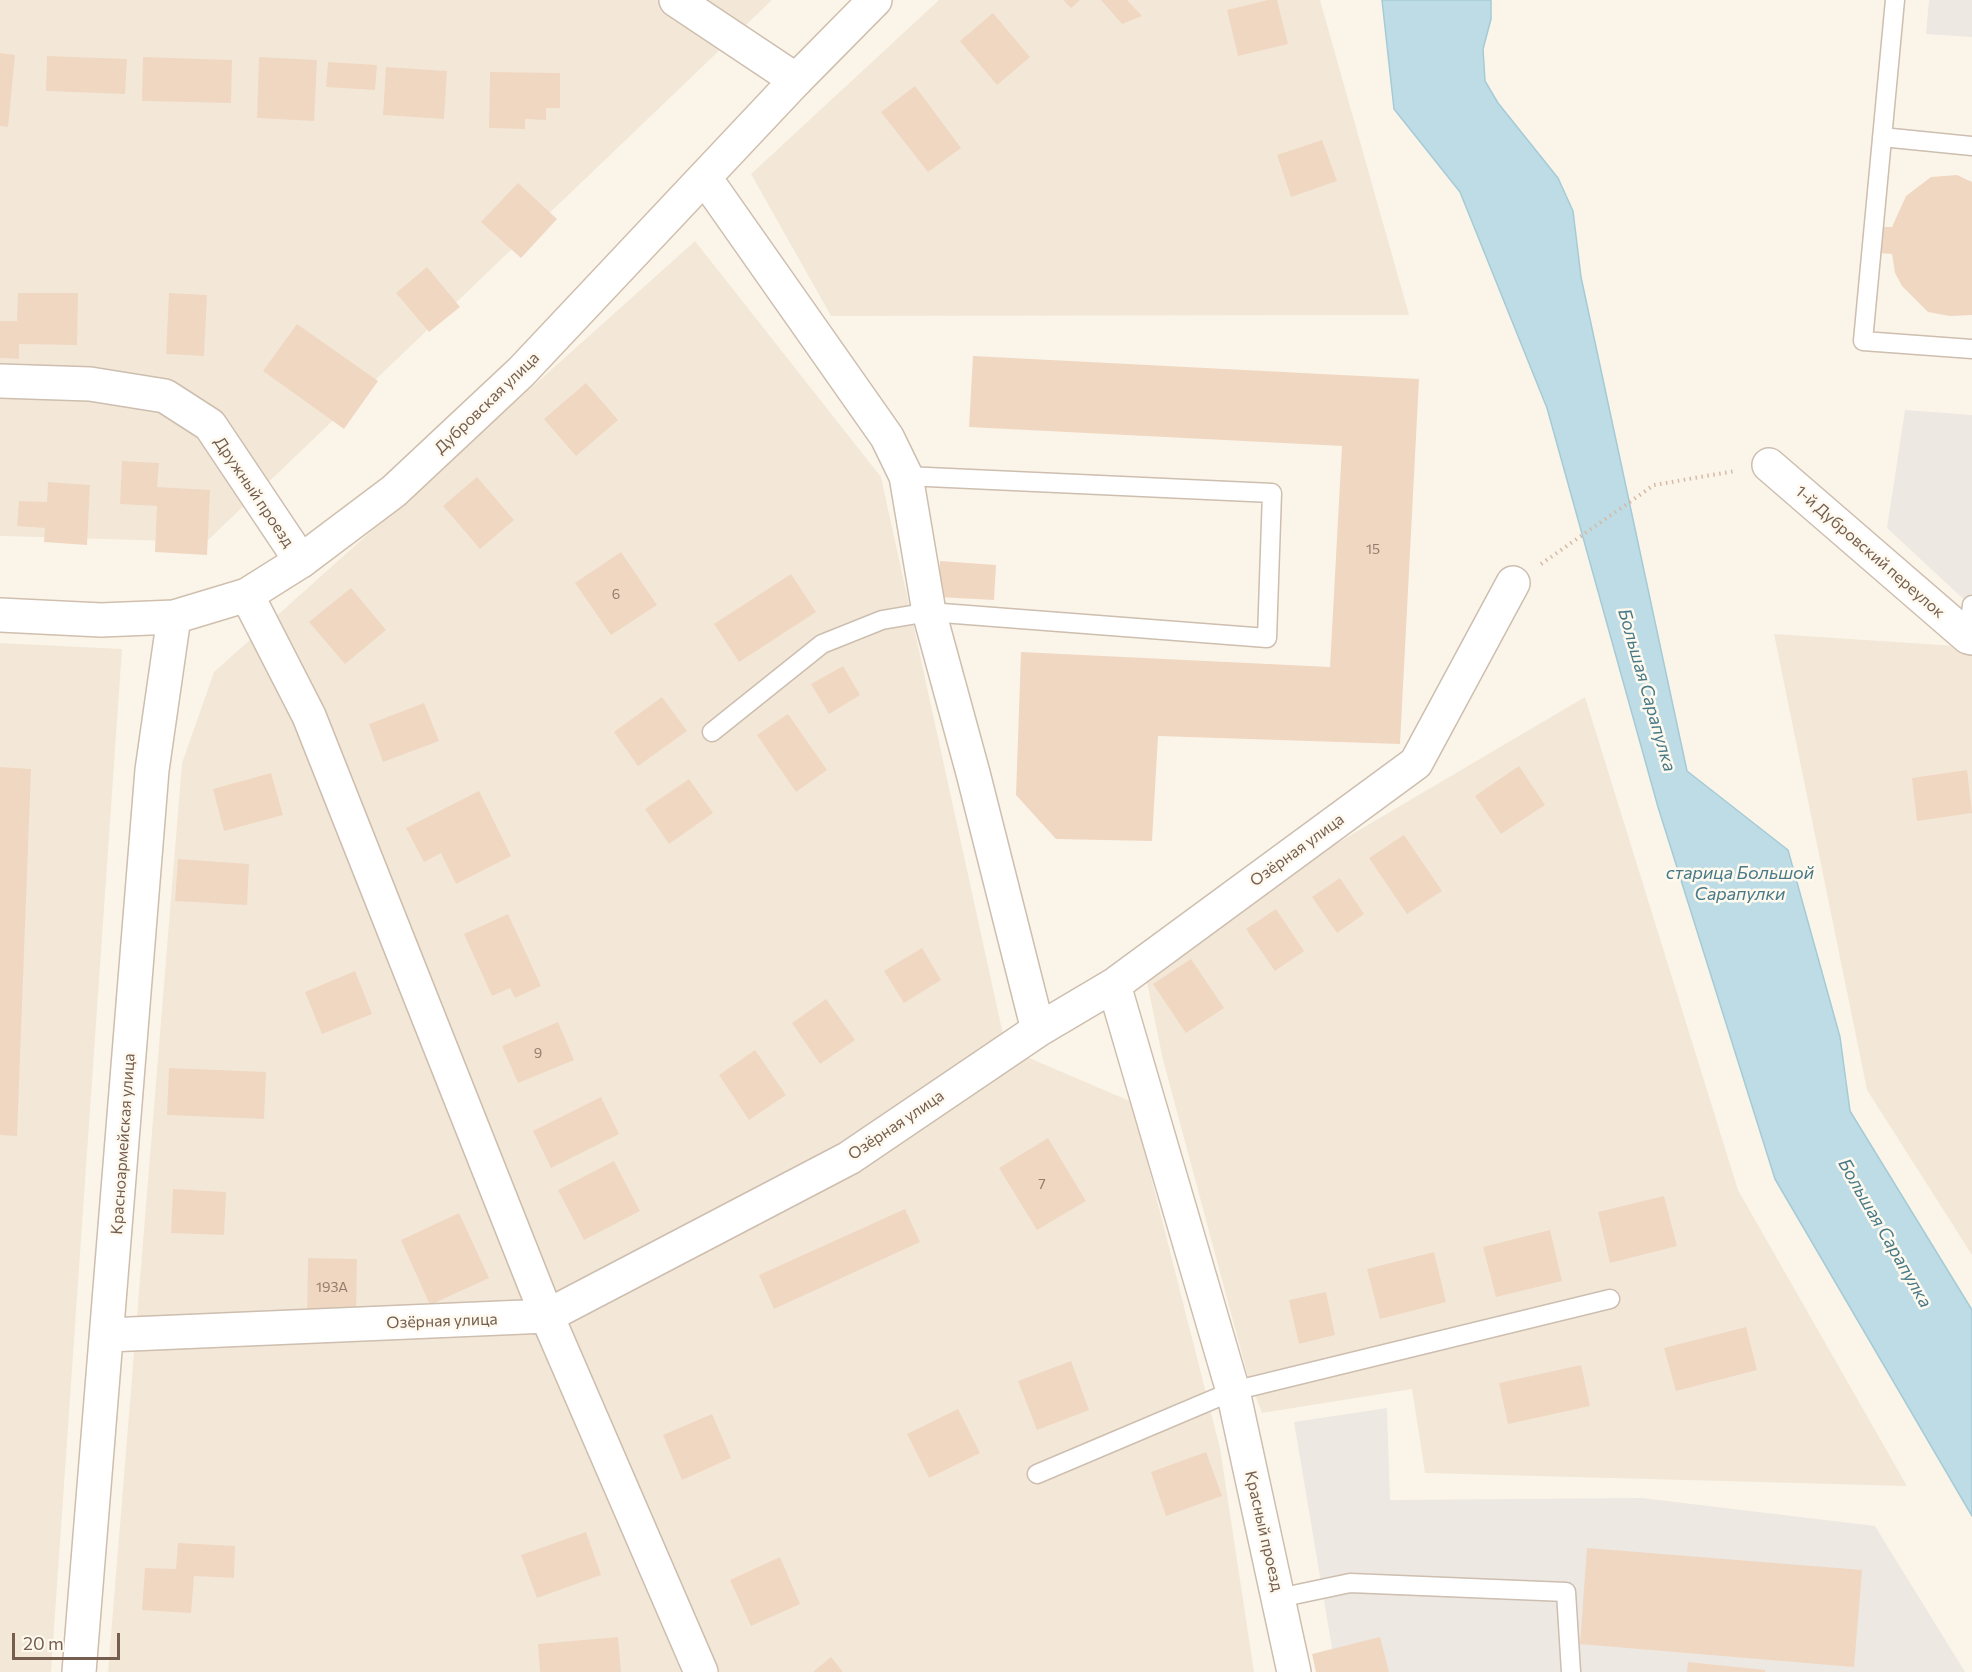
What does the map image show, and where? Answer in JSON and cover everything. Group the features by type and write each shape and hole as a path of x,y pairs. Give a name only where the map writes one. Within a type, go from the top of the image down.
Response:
{"street":[{"path":"676,0 796,80"},
{"name":"Дубровская улица","path":"0,615 101,620 174,617 247,596 301,561 394,491 521,372 796,80 875,0"},
{"path":"705,178 887,438 906,476 929,612 973,773 1038,1030"},
{"name":"Дружный проезд","path":"0,381 90,384 165,396 210,425 301,561"},
{"name":"1-й Дубровский переулок","path":"1768,465 1970,637"},
{"name":"Озёрная улица","path":"108,1335 547,1316 849,1158 1038,1030 1114,985 1416,763 1513,583"},
{"path":"247,596 309,716 547,1316 701,1672"},
{"name":"Красноармейская улица","path":"79,1672 152,770 174,617"},
{"name":"Красный проезд","path":"1114,985 1233,1391 1294,1672"}],"lane":[{"path":"1895,0 1863,341 1972,349"},
{"path":"1882,137 1972,146"},
{"path":"712,732 822,645 882,620 929,612 1267,638 1272,493 906,476"},
{"path":"1970,637 1972,605"},
{"path":"1037,1474 1233,1391 1610,1299"},
{"path":"1279,1598 1350,1583 1566,1592 1570,1672"}],"path":[{"path":"1561,550 1654,485 1768,465"}],"shaded area":[{"path":"0,0 772,0 206,542 0,536"},
{"path":"939,0 1320,0 1409,315 831,316 751,174"},
{"path":"1929,0 1972,0 1972,37 1926,34"},
{"path":"695,241 881,477 1006,1048 1132,1102 1220,1448 1254,1672 108,1672 182,763 214,672"},
{"path":"1905,410 1972,415 1972,607 1887,528"},
{"path":"1774,634 1972,647 1972,1255 1867,1090"},
{"path":"0,643 122,649 51,1672 0,1672"},
{"path":"1585,697 1738,1190 1907,1486 1425,1473 1412,1389 1262,1413 1247,1373 1163,1060 1142,958"},
{"path":"1387,1408 1390,1500 1642,1498 1875,1526 1965,1672 1336,1672 1294,1422"}],"water":[{"name":"старица Большой Сарапулки","path":"1382,0 1491,0 1491,19 1483,49 1485,81 1498,103 1558,178 1573,211 1581,277 1687,771 1788,850 1840,1037 1850,1111 1972,1310 1972,1516 1775,1179 1658,807 1547,408 1460,192 1394,109"}],"building":[{"path":"1063,0 1080,0 1071,8"},
{"path":"1101,0 1127,0 1142,16 1122,24"},
{"path":"1277,0 1288,44 1238,56 1227,10"},
{"path":"993,13 1030,57 997,85 960,41"},
{"path":"0,53 15,55 8,127 0,126"},
{"path":"47,56 127,59 125,94 46,91"},
{"path":"143,57 232,60 231,103 142,101"},
{"path":"259,57 317,60 314,121 257,118"},
{"path":"328,62 377,65 375,90 326,87"},
{"path":"386,67 447,71 444,119 383,115"},
{"path":"490,72 560,73 560,108 546,108 546,120 525,119 525,129 489,128"},
{"path":"915,86 961,148 928,172 881,112"},
{"path":"1322,140 1337,181 1291,197 1277,155"},
{"path":"1957,175 1972,182 1972,315 1950,316 1928,312 1902,286 1895,273 1892,254 1878,253 1878,227 1892,227 1906,196 1931,177"},
{"path":"518,183 557,219 521,258 481,222"},
{"path":"427,267 460,307 429,332 396,293"},
{"path":"18,293 78,293 77,345 19,344 19,359 0,358 0,321 17,321"},
{"path":"169,293 207,295 204,356 166,354"},
{"path":"297,324 378,381 344,429 263,371"},
{"path":"973,356 1419,379 1400,744 1158,736 1152,841 1056,839 1016,795 1021,652 1330,667 1342,446 969,427"},
{"path":"586,383 618,420 576,456 544,419"},
{"path":"122,461 159,463 157,487 210,490 207,555 155,552 157,506 120,504"},
{"path":"477,477 514,520 480,549 443,506"},
{"path":"48,482 90,485 87,545 44,542 45,528 17,526 19,501 47,502"},
{"path":"621,552 657,605 611,635 575,583"},
{"path":"940,561 996,565 994,600 938,597"},
{"path":"791,574 816,612 739,662 714,624"},
{"path":"351,588 386,630 345,664 309,622"},
{"path":"843,666 860,695 829,714 811,684"},
{"path":"662,697 687,731 638,766 614,732"},
{"path":"424,703 439,741 383,762 369,724"},
{"path":"788,714 827,770 796,792 757,735"},
{"path":"1519,766 1545,805 1501,834 1475,796"},
{"path":"0,767 31,769 17,1136 0,1135"},
{"path":"1967,770 1972,813 1917,821 1912,778"},
{"path":"271,773 283,815 224,831 213,789"},
{"path":"689,779 713,813 669,844 645,809"},
{"path":"479,791 511,856 456,884 441,853 424,862 406,828"},
{"path":"1404,835 1442,891 1407,914 1369,858"},
{"path":"178,859 249,864 247,905 175,901"},
{"path":"1340,878 1364,914 1337,933 1312,897"},
{"path":"1276,909 1304,951 1275,971 1246,929"},
{"path":"508,914 541,986 515,998 510,988 492,996 464,934"},
{"path":"922,948 941,980 904,1003 884,971"},
{"path":"1191,959 1224,1008 1186,1033 1153,984"},
{"path":"355,971 372,1014 322,1034 305,992"},
{"path":"826,999 855,1040 820,1064 792,1023"},
{"path":"558,1022 574,1060 518,1083 502,1046"},
{"path":"755,1050 786,1095 749,1120 719,1075"},
{"path":"169,1068 266,1072 264,1119 167,1115"},
{"path":"601,1097 619,1134 551,1168 533,1131"},
{"path":"1048,1138 1086,1201 1037,1230 999,1168"},
{"path":"614,1161 640,1211 584,1240 558,1190"},
{"path":"173,1189 226,1192 224,1235 171,1233"},
{"path":"1664,1196 1677,1246 1610,1263 1598,1212"},
{"path":"905,1209 920,1242 774,1309 759,1275"},
{"path":"459,1213 489,1278 430,1305 401,1240"},
{"path":"1550,1230 1562,1281 1496,1297 1483,1247"},
{"path":"1434,1252 1446,1302 1380,1319 1367,1269"},
{"path":"308,1258 357,1259 356,1317 307,1316"},
{"path":"1326,1292 1335,1335 1299,1344 1289,1300"},
{"path":"1746,1327 1757,1370 1676,1391 1664,1348"},
{"path":"1071,1361 1089,1410 1037,1430 1018,1381"},
{"path":"1581,1365 1590,1406 1508,1424 1499,1383"},
{"path":"958,1409 980,1453 929,1478 907,1434"},
{"path":"712,1414 731,1458 682,1480 663,1435"},
{"path":"1206,1452 1222,1496 1166,1516 1151,1472"},
{"path":"586,1532 601,1575 537,1598 521,1555"},
{"path":"178,1543 235,1546 234,1578 194,1576 191,1613 142,1610 145,1568 176,1569"},
{"path":"1587,1548 1862,1570 1854,1667 1580,1644"},
{"path":"780,1557 800,1604 751,1626 730,1580"},
{"path":"618,1637 621,1672 540,1672 538,1644"},
{"path":"1380,1637 1389,1672 1316,1672 1312,1654"},
{"path":"831,1657 843,1672 813,1672"},
{"path":"1688,1662 1765,1670 1765,1672 1687,1672"}],"water label":[{"name":"Большая Сарапулка","path":"1647,690"},
{"name":"Большая Сарапулка","path":"1885,1233"}]}
